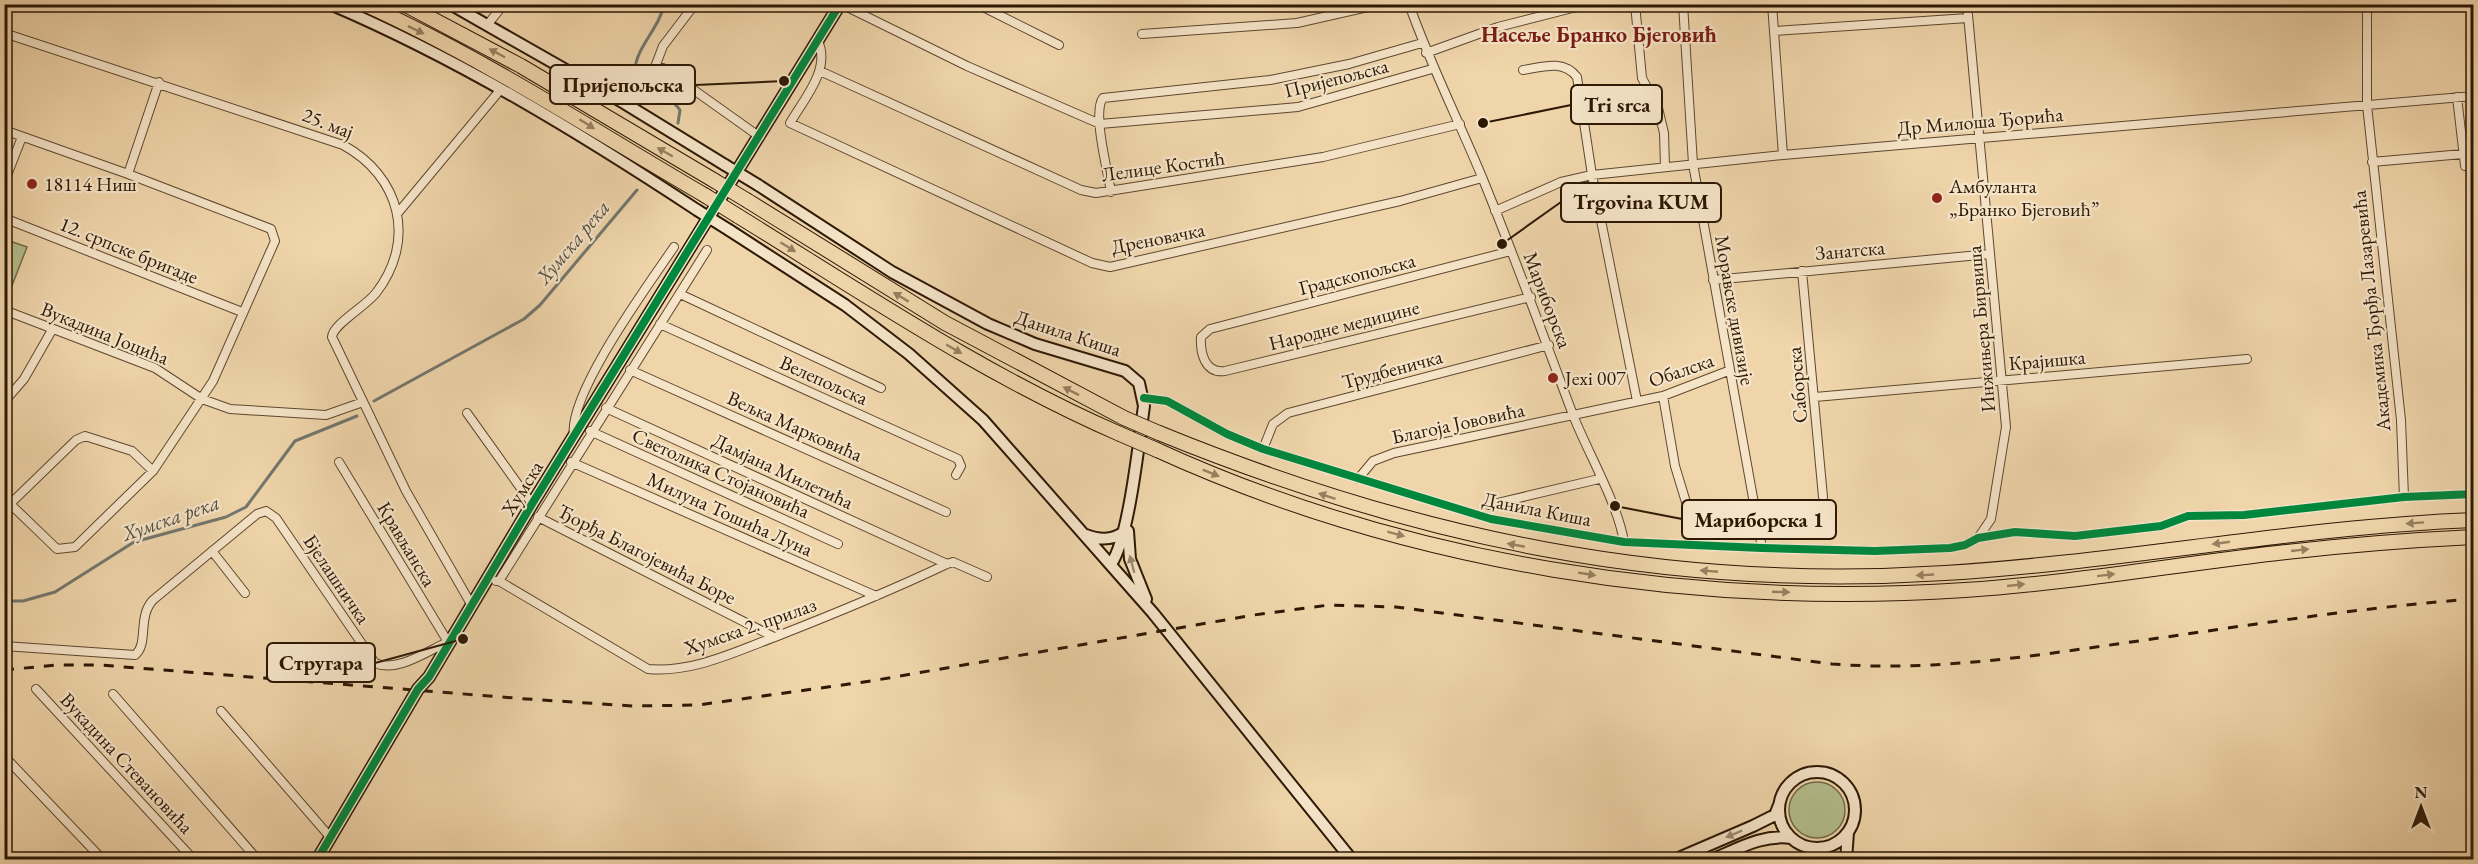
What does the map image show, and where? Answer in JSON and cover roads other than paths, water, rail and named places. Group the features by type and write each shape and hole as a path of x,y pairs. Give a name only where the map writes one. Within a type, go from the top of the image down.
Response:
{"highway":[{"path":"364,4 439,41 534,93 976,361 1061,406 1120,434 1249,488 1336,517 1449,548 1561,570 1654,583 1760,591 1877,593 1984,588 2048,582 2305,550 2474,537"},
{"path":"404,4 521,66 748,201 945,323 1124,418 1272,478 1446,530 1554,552 1663,567 1762,575 1866,577 1983,571 2370,526 2474,520"}],"main road":[{"path":"330,4 501,89 603,148 845,305 927,369 983,420 1111,564 1352,860"},
{"name":"Данила Киша","path":"450,4 624,103 758,185 892,272 988,324 1035,344 1125,371 1139,383 1144,398"},
{"name":"Хумска","path":"317,860 418,689 429,677 447,642 840,4"},
{"path":"1111,564 1117,556 1124,532 1144,398"},
{"path":"1127,512 1130,559 1153,613"},
{"path":"1085,535 1103,539 1124,532"},
{"path":"1674,860 1775,815 1787,787 1800,777 1816,772 1832,776 1846,785 1854,800 1855,817 1848,832 1846,860"},
{"path":"1780,802 1781,822 1791,838 1800,844 1820,848 1836,843 1848,832"},
{"path":"1711,860 1760,840 1777,836 1791,838"},
{"path":"1820,848 1826,860"}],"street":[{"path":"488,24 504,4"},
{"path":"624,103 645,73 655,67 663,46 695,4"},
{"name":"Пријепољска","path":"840,4 967,66 1100,124 1298,108 1432,69"},
{"path":"976,4 1059,45"},
{"path":"1142,34 1297,23 1381,4"},
{"name":"Мариборска","path":"1409,4 1432,69 1460,124 1531,297 1573,416 1619,522 1624,542"},
{"path":"1426,53 1498,27 1588,4"},
{"path":"1635,4 1642,78 1658,108 1664,133 1665,167"},
{"name":"Моравске дивизије","path":"1683,4 1693,164 1728,371 1762,548"},
{"path":"1772,4 1783,155"},
{"name":"Инжињера Бирвиша","path":"1967,4 2006,427 1991,519 1978,538"},
{"path":"2367,4 2367,105"},
{"path":"1774,31 1968,18"},
{"name":"25. мај","path":"4,33 159,82 343,145 375,167 392,194 398,214 395,254 391,268 376,293 358,312 332,331 335,349 363,402"},
{"path":"818,41 822,51 820,71"},
{"path":"1111,192 1100,124 1100,102 1109,96 1270,80 1349,64 1422,43"},
{"path":"1523,70 1559,65 1573,73 1579,84 1592,175 1637,401"},
{"path":"655,67 669,70 760,136"},
{"name":"Дреновачка","path":"820,71 790,123 1092,263 1110,267 1400,201 1482,177"},
{"name":"Лелице Костић","path":"820,71 1081,190 1096,193 1323,157 1460,124"},
{"path":"128,174 159,82"},
{"path":"398,214 501,89"},
{"name":"Др Милоша Ђорића","path":"1495,210 1561,182 1592,175 1783,155 2474,96"},
{"path":"2457,97 2465,166"},
{"name":"Академика Ђорђа Лазаревића","path":"2367,105 2401,420 2404,497"},
{"path":"4,130 128,174 271,229 275,240 273,247 213,381 153,471 92,533 68,549 51,547 7,501 76,440 85,436 132,451 153,471"},
{"path":"4,183 22,137"},
{"path":"2372,162 2474,153"},
{"name":"12. српске бригаде","path":"4,218 242,312"},
{"name":"Хумска","path":"574,436 572,424 592,377 621,325 674,247"},
{"name":"Хумска","path":"499,580 590,432 708,250"},
{"name":"Градскопољска","path":"1210,329 1511,251"},
{"name":"Занатска","path":"1713,280 1990,254"},
{"name":"Саборска","path":"1802,271 1823,496"},
{"path":"680,294 881,388"},
{"name":"Народне медицине","path":"1210,329 1201,337 1203,356 1209,367 1221,372 1531,297"},
{"name":"Вукадина Јоцића","path":"4,310 155,368 202,399 243,412 314,416 338,413 363,402"},
{"name":"Велепољска","path":"660,324 958,459 960,466 956,476"},
{"path":"4,402 24,379 52,330"},
{"name":"Трудбеничка","path":"1263,449 1273,424 1288,413 1549,345"},
{"name":"Крајишка","path":"1815,397 2247,359"},
{"name":"Вељка Марковића","path":"630,370 946,512"},
{"name":"Обалска","path":"1573,416 1663,396 1728,371"},
{"path":"1663,396 1675,466 1699,545"},
{"name":"Данила Киша","path":"1144,398 1167,401 1227,434 1263,449 1491,519 1624,542 1875,551 1950,548 1965,545 1978,538 2015,532 2075,536 2161,526 2188,516 2244,515 2404,497 2474,494"},
{"path":"363,402 406,491 471,604"},
{"name":"Дамјана Милетића","path":"606,408 947,564"},
{"path":"466,413 532,504"},
{"name":"Благоја Јововића","path":"1358,479 1373,461 1394,453 1573,416"},
{"name":"Светолика Стојановића","path":"590,432 838,544"},
{"name":"Крављанска","path":"339,462 447,642"},
{"name":"Милуна Тошића Луна","path":"571,462 876,596"},
{"path":"1489,505 1599,479"},
{"name":"Бјелашничка","path":"212,550 257,514 266,511 276,518 375,663 381,666 398,665 447,642"},
{"name":"Ђорђа Благојевића Боре","path":"538,517 774,637"},
{"path":"4,646 131,655 139,652 142,646 142,618 148,605 212,550 245,593"},
{"path":"947,564 953,562 987,577"},
{"name":"Хумска 2. прилаз","path":"499,580 648,669 668,671 712,661 864,603 947,564"},
{"path":"483,585 499,580"},
{"name":"Вукадина Стевановића","path":"36,689 194,860"},
{"path":"114,694 258,860"},
{"path":"220,711 330,837"},
{"path":"4,756 103,860"}],"waterway":[{"name":"Хумска река","path":"664,4 662,13 639,54 635,71 639,77 680,110 678,123"},
{"name":"Хумска река","path":"374,401 524,319 540,305 637,190"},
{"name":"Хумска река","path":"4,601 23,601 55,592 134,542 226,517 246,507 295,441 357,416"}],"railway":[{"path":"4,670 57,665 100,665 527,699 633,706 698,705 871,681 1254,615 1329,605 1396,607 1832,664 1900,666 2002,659 2335,613 2474,599"}],"place":[{"name":"Пријепољска","path":"784,81"},
{"name":"Tri srca","path":"1483,123"},
{"name":"18114 Ниш","path":"32,184"},
{"name":"Амбуланта „Бранко Бјеговић”","path":"1937,198"},
{"name":"Trgovina KUM","path":"1502,244"},
{"name":"Jexi 007","path":"1553,378"},
{"name":"Мариборска 1","path":"1615,506"},
{"name":"Стругара","path":"463,639"}],"district":[{"name":"Насеље Бранко Бјеговић","path":"1599,34"}]}
